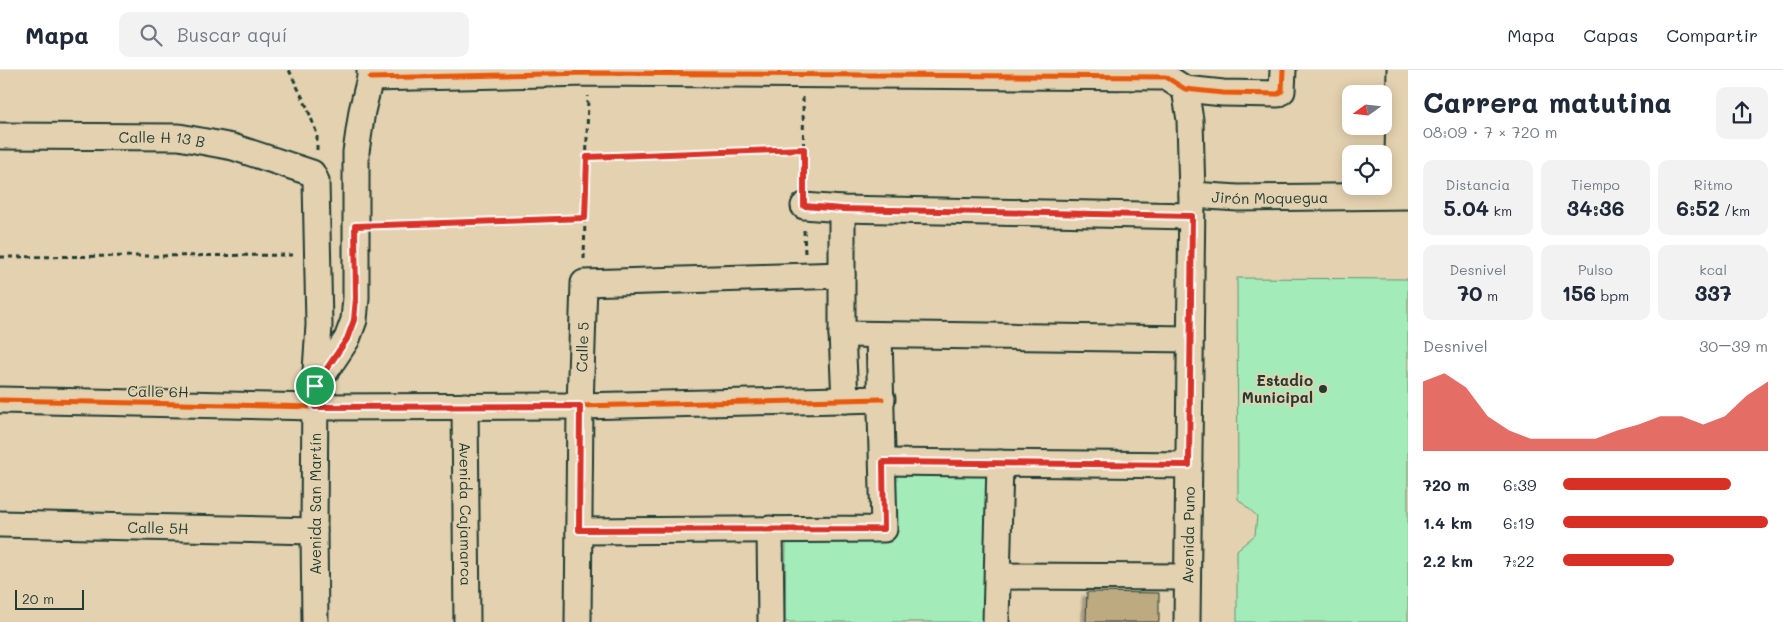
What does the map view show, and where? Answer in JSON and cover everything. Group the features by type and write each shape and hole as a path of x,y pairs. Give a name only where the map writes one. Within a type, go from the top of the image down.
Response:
{"street":[{"path":"315,397 347,339 354,320 356,298 356,152 370,74 1021,73 1170,78 1222,93 1278,94 1282,90 1283,70"},
{"path":"1400,70 1402,196"},
{"name":"Avenida Puno","path":"1170,78 1190,120 1192,206 1187,622"},
{"name":"Calle H 13 B","path":"0,136 179,137 232,147 312,173 316,181"},
{"name":"Avenida San Martín","path":"315,622 315,397 319,325 316,181"},
{"name":"Jirón Moquegua","path":"804,206 842,209 1192,206 1238,198 1402,196"},
{"path":"842,209 842,334 845,400"},
{"path":"584,283 842,275"},
{"name":"Calle 5","path":"578,622 580,406 584,283"},
{"path":"842,334 1190,339"},
{"path":"579,530 884,529 879,335"},
{"name":"Calle 6H","path":"0,400 315,397 465,406 580,406 882,399"},
{"name":"Avenida Cajamarca","path":"465,406 467,622"},
{"path":"883,462 1189,465"},
{"path":"996,622 1000,463"},
{"name":"Calle 5H","path":"0,524 314,531"},
{"path":"770,530 771,622"},
{"path":"998,576 1187,577"}],"path":[{"path":"289,70 307,106 317,134 316,181"},
{"path":"584,283 588,73"},
{"path":"802,74 805,277"},
{"path":"587,157 804,149"},
{"path":"355,226 585,218"},
{"path":"0,257 318,254"}],"green space":[{"name":"Estadio Municipal","path":"1237,278 1408,279 1408,622 1237,622 1237,550 1255,535 1257,516 1238,499"},
{"path":"891,469 988,470 987,622 785,622 786,540 886,536"}],"building":[{"path":"1087,592 1159,593 1159,622 1086,622"}],"cycle path":[{"path":"370,78 589,73 1166,77 1185,89 1223,93 1278,94 1282,91 1283,70"},
{"path":"0,400 315,407 580,406 882,399"}],"place":[{"name":"Estadio Municipal","path":"1323,389"}],"route":[{"path":"804,149 804,206 842,209 1192,216 1189,465 883,462 884,529 579,530 580,406 315,407 315,386 347,339 354,320 356,298 355,226 585,218 587,157 804,149"}]}
